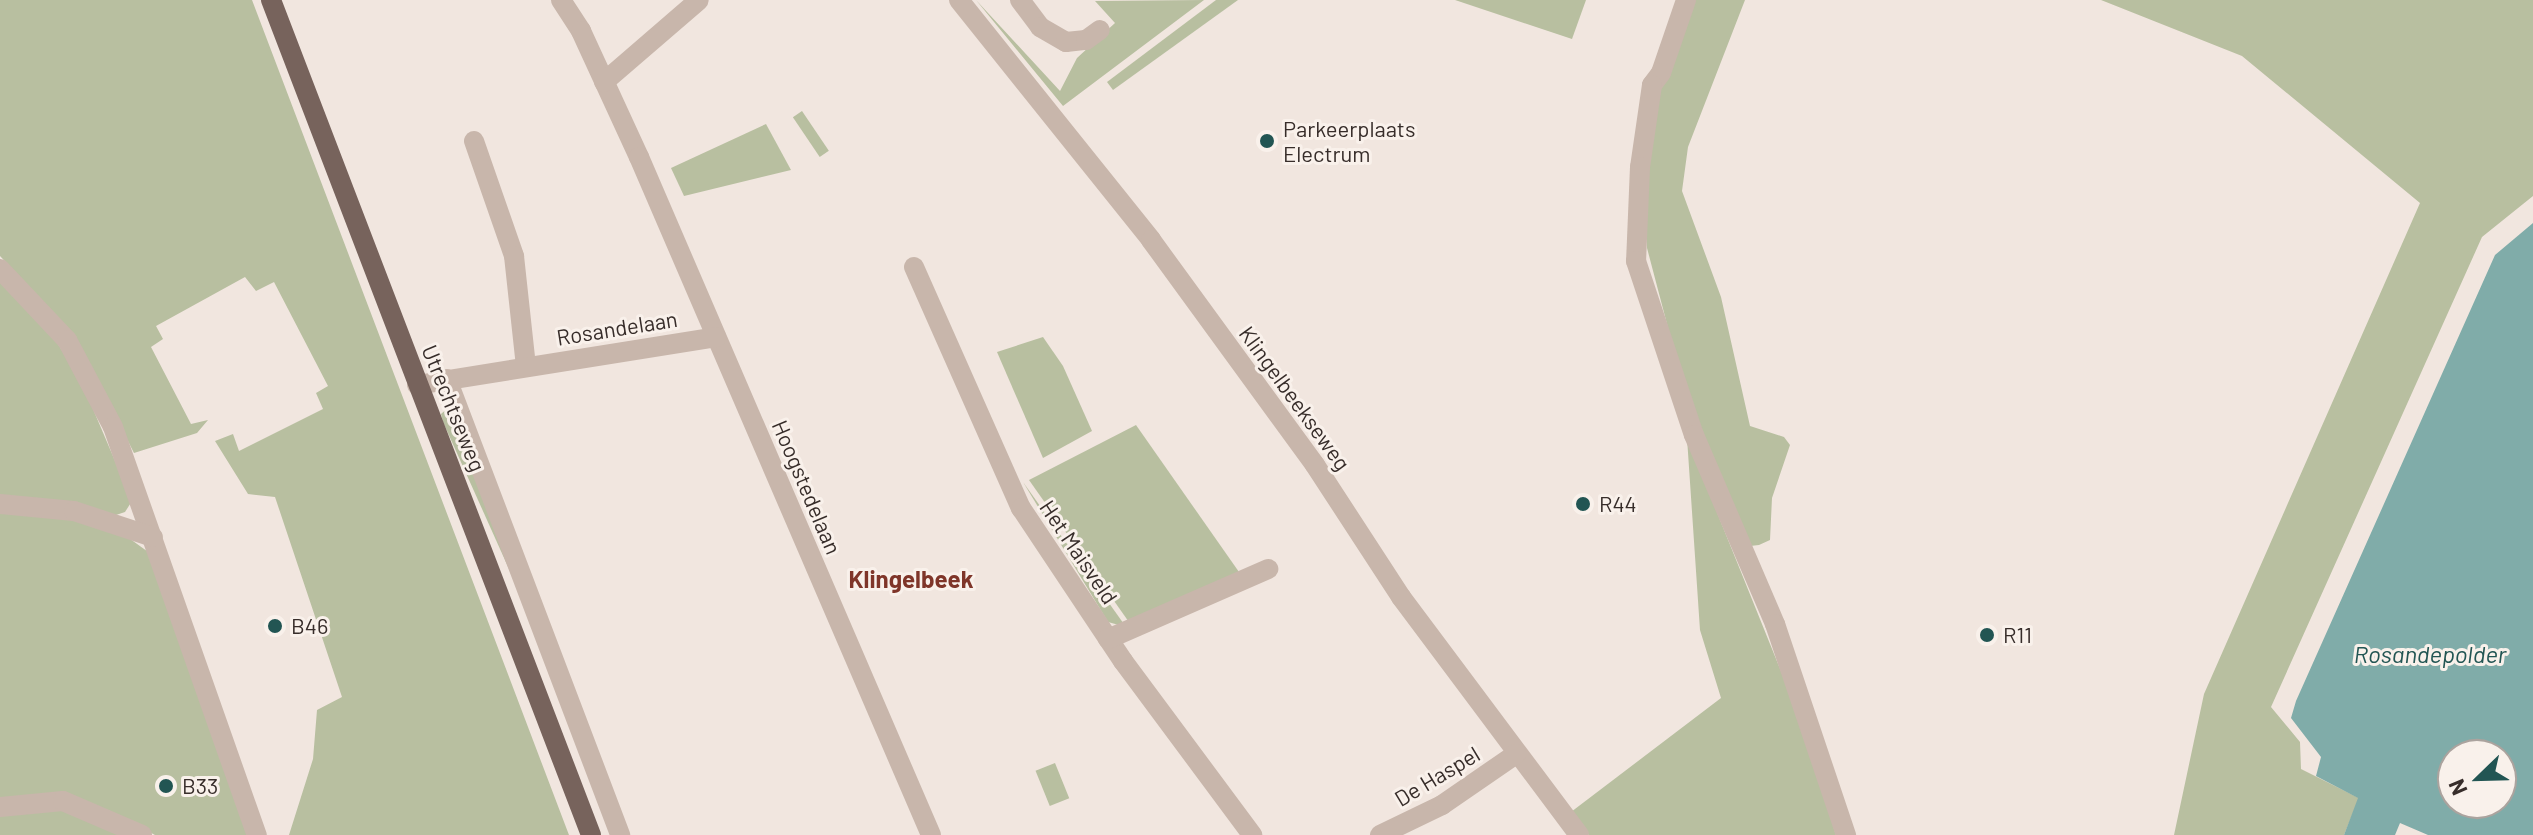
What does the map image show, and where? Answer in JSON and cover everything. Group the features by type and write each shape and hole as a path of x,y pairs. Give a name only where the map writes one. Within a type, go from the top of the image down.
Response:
{"main road":[{"name":"Utrechtseweg","path":"271,0 591,835"}],"street":[{"name":"Hoogstedelaan","path":"561,0 639,157 931,835"},
{"path":"604,82 699,0"},
{"name":"Klingelbeekseweg","path":"959,0 1159,251 1315,465 1401,597 1579,835"},
{"path":"1020,0 1040,27 1066,42 1086,40 1100,30"},
{"path":"1686,0 1661,73 1652,85 1640,167 1636,261 1694,435 1775,624 1846,835"},
{"name":"Rosandelaan","path":"474,141 514,256 526,366"},
{"name":"Het Maisveld","path":"914,267 1021,508 1108,639 1252,835"},
{"path":"0,269 51,318 83,365 113,427 257,835"},
{"name":"Rosandelaan","path":"417,385 716,337"},
{"name":"Utrechtseweg","path":"447,379 620,835"},
{"path":"0,504 74,511 153,537"},
{"path":"1108,639 1268,569"},
{"name":"De Haspel","path":"1380,835 1442,805 1516,754"},
{"path":"0,807 63,801 142,835"}],"green space":[{"path":"0,0 252,0 569,835 289,835 313,759 317,710 342,697 275,497 248,494 215,441 233,434 239,451 323,409 316,393 328,386 274,282 256,291 245,277 156,326 163,339 151,347 191,424 208,420 197,433 134,453 74,335 0,256"},
{"path":"976,0 1060,91 1077,58 1115,23 1095,1 1204,0 1063,106"},
{"path":"1216,0 1238,0 1113,90 1107,82"},
{"path":"1455,0 1586,0 1572,39"},
{"path":"1691,0 1745,0 1688,147 1682,191 1721,297 1750,426 1784,437 1790,445 1772,498 1770,540 1759,545 1750,546 1687,400 1647,248 1645,186 1654,105"},
{"path":"2101,0 2533,0 2533,196 2482,237 2271,707 2300,742 2301,769 2359,798 2344,835 2174,835 2204,694 2420,203 2242,56"},
{"path":"802,111 829,151 820,157 793,117"},
{"path":"766,124 791,170 684,196 671,168"},
{"path":"0,280 58,344 82,383 132,501 125,512 113,516 0,498"},
{"path":"1043,337 1063,366 1092,431 1043,458 997,352"},
{"path":"449,407 522,598 443,422 441,414"},
{"path":"1136,425 1239,572 1131,625 1029,480"},
{"path":"1687,438 1797,711 1836,835 1589,835 1571,812 1721,698 1700,630"},
{"path":"1023,482 1126,627 1108,622"},
{"path":"0,511 51,513 126,536 151,554 249,835 155,835 108,810 0,801"},
{"path":"1055,763 1069,798 1050,806 1036,771"},
{"path":"53,807 131,835 0,835 0,813"}],"water":[{"name":"Rosandepolder","path":"2533,223 2533,835 2428,835 2400,823 2395,835 2344,835 2358,798 2316,776 2321,757 2291,718 2495,255"}],"place":[{"name":"Parkeerplaats Electrum","path":"1267,141"},
{"name":"R44","path":"1583,504"},
{"name":"B46","path":"275,626"},
{"name":"R11","path":"1987,635"},
{"name":"B33","path":"166,786"}],"district":[{"name":"Klingelbeek","path":"911,579"}]}
